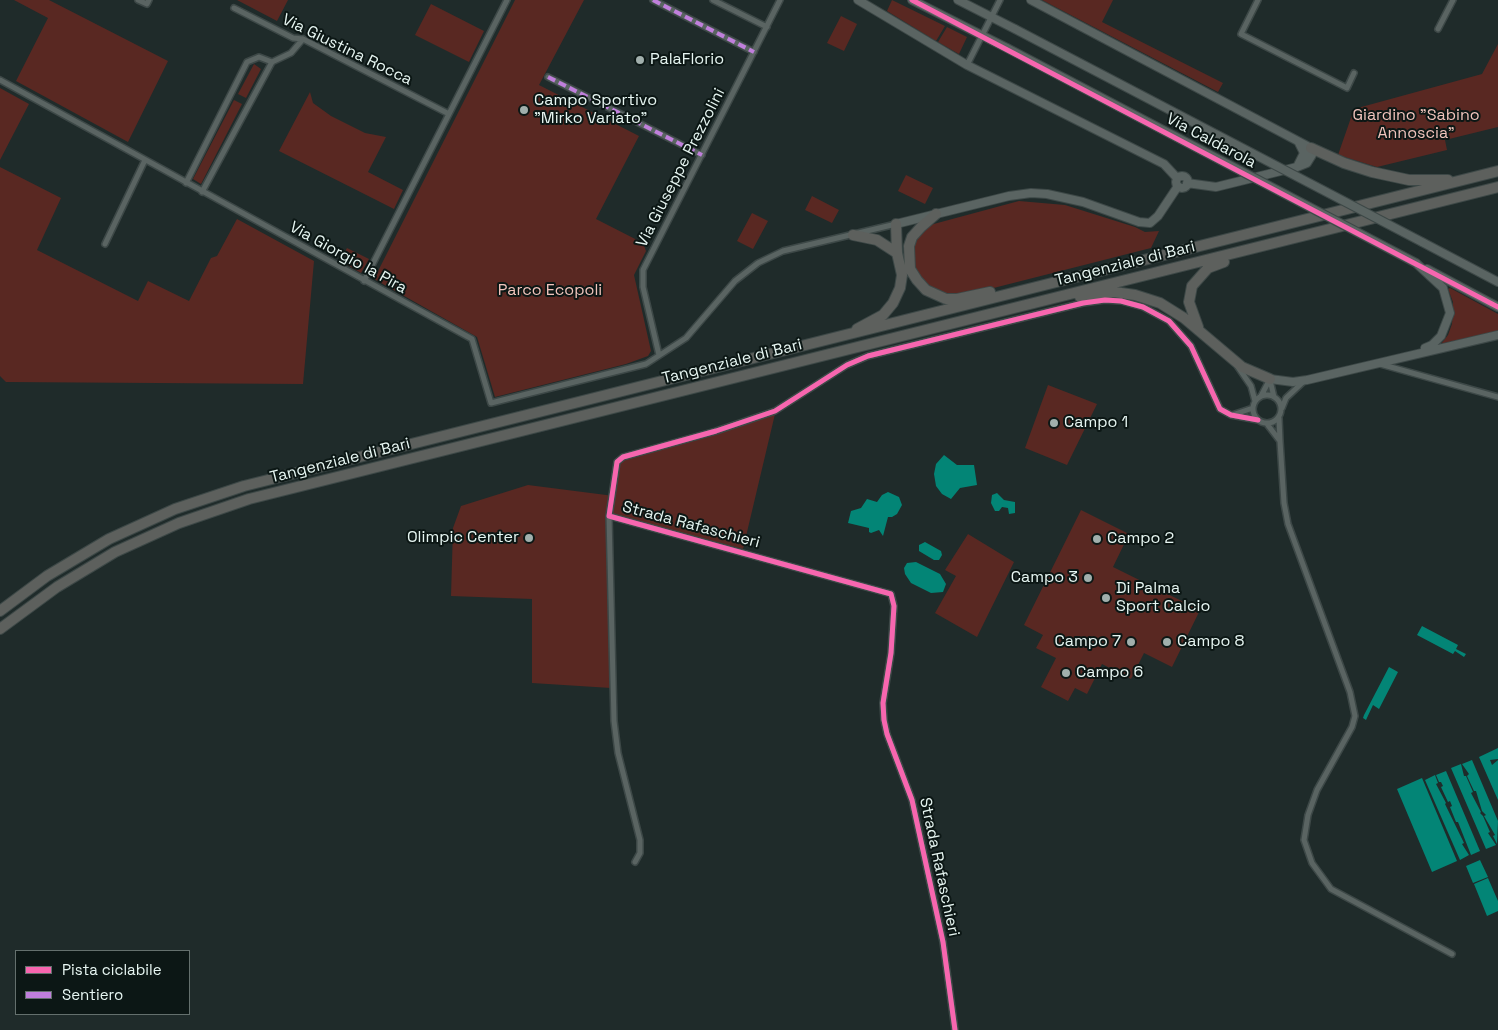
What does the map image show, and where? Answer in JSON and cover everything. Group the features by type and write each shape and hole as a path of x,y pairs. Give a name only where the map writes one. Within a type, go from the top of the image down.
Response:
{"highway":[{"path":"1311,148 1344,163 1372,172 1409,180 1462,180"},
{"name":"Tangenziale di Bari","path":"0,611 47,576 109,539 175,509 209,497 301,471 1498,171"},
{"name":"Tangenziale di Bari","path":"0,630 57,586 91,565 147,537 212,511 304,485 1498,187"},
{"path":"1471,193 1498,190"},
{"path":"908,246 912,237 921,226 936,214"},
{"path":"896,224 905,233 910,269 926,290 940,297 957,299 996,290 1038,286"},
{"path":"845,335 883,315 893,303 900,288 902,275 897,253 896,224"},
{"path":"852,235 877,240 897,253"},
{"path":"1203,334 1195,324 1189,302 1192,286 1198,276 1208,268 1258,253 1267,245"},
{"path":"1041,300 1080,298 1114,292 1135,295 1160,303 1203,334 1242,368 1270,379"}],"street":[{"path":"138,0 147,4 149,0"},
{"path":"364,281 507,0"},
{"path":"653,0 754,52"},
{"path":"713,0 767,27"},
{"name":"Via Giuseppe Prezzolini","path":"659,355 642,274 780,0"},
{"path":"858,0 967,65 1164,164 1183,187 1187,183 1216,187 1297,167 1307,163 1312,156 1311,148 1031,0"},
{"name":"Via Caldarola","path":"912,0 1007,48 1498,307"},
{"name":"Via Caldarola","path":"958,0 1498,282"},
{"path":"967,65 1000,0"},
{"path":"1258,0 1241,34 1347,88 1354,73"},
{"path":"1438,29 1453,0"},
{"name":"Via Giustina Rocca","path":"234,8 293,38 303,39 449,114"},
{"path":"202,192 272,62 291,53 303,39"},
{"path":"186,183 247,62 259,56 272,62"},
{"path":"548,77 702,155"},
{"name":"Via Giorgio la Pira","path":"0,80 472,339 491,403 646,364 659,355"},
{"path":"1297,167 1304,153 1298,141"},
{"path":"105,244 145,160"},
{"path":"659,355 686,338 735,280 758,262 783,251 1009,196 1031,193 1076,200 1139,222 1150,222 1158,216 1177,182"},
{"path":"1402,357 1432,345 1444,331 1450,313 1443,288 1416,263"},
{"name":"Strada Rafaschieri","path":"635,862 640,854 640,840 618,753 614,721 609,516 617,462 623,457 725,428 775,411 847,365 868,356 1083,303 1105,300 1121,301 1143,307 1169,321 1191,346 1218,405 1231,415"},
{"path":"1270,379 1293,382 1307,380 1498,335"},
{"path":"1231,359 1251,386 1255,401"},
{"path":"1377,363 1498,397"},
{"path":"1231,415 1252,408 1270,379"},
{"path":"1270,379 1274,396 1282,409"},
{"path":"1307,380 1290,392 1279,418 1284,503 1288,524 1350,692 1355,716 1352,727 1317,790 1308,815 1304,840 1312,863 1331,889 1452,954"},
{"path":"1261,396 1274,396"},
{"path":"1252,408 1258,420"},
{"path":"1231,415 1258,420 1267,424 1280,441"},
{"path":"1267,424 1279,418"},
{"name":"Strada Rafaschieri","path":"609,516 891,594 894,606 892,653 884,703 886,734 912,800 943,942 955,1030"}],"green space":[{"path":"14,0 49,0 168,61 128,142 16,81 48,18"},
{"path":"237,0 288,0 277,21"},
{"name":"Parco Ecopoli","path":"515,0 584,0 539,85 639,136 596,219 643,243 646,251 634,275 651,351 648,356 626,364 495,397 477,337 374,279"},
{"path":"892,0 945,26 936,41 887,11"},
{"path":"1042,0 1113,0 1102,22 1223,83 1218,92"},
{"path":"431,4 484,31 469,62 415,35"},
{"path":"841,16 857,24 844,51 827,43"},
{"path":"947,27 967,37 959,54 938,42"},
{"name":"Giardino \"Sabino Annoscia\"","path":"1498,44 1498,127 1445,140 1447,150 1377,167 1338,155 1354,109 1482,74"},
{"path":"254,64 261,69 246,98 238,94"},
{"path":"0,88 29,104 0,160"},
{"path":"310,92 313,103 331,116 365,133 386,137 368,172 403,190 394,209 279,151"},
{"path":"234,100 242,104 201,184 193,179"},
{"path":"0,167 61,198 37,250 138,301 148,281 189,301 211,258 217,256 237,219 314,261 303,384 6,382 0,376"},
{"path":"906,175 933,188 925,204 898,191"},
{"path":"812,196 839,210 832,223 805,210"},
{"path":"1019,201 1065,205 1135,227 1145,232 1159,231 1151,248 966,295 949,296 927,287 914,267 913,246 919,236 930,225"},
{"path":"752,213 768,221 753,249 737,241"},
{"path":"347,248 369,259 361,273 344,263 347,257 343,255"},
{"path":"1450,288 1498,314 1498,332 1441,344 1448,335 1452,324 1453,302 1448,289"},
{"name":"Campo 1","path":"1048,385 1097,404 1067,465 1025,448"},
{"name":"Olimpic Center","path":"792,401 775,414 743,549 606,513 611,688 532,683 532,599 451,596 453,528 461,506 528,485 614,496 620,459 716,431"},
{"name":"Di Palma Sport Calcio","path":"1081,510 1129,534 1113,567 1200,610 1172,667 1144,653 1131,679 1102,664 1087,694 1075,688 1068,701 1041,687 1056,658 1036,648 1043,635 1024,625"},
{"path":"968,534 1014,562 977,637 935,613 956,576 945,570"}],"shaded area":[{"path":"944,455 957,465 974,465 977,485 960,488 951,499 942,494 936,486 934,474 936,464"},
{"path":"888,492 899,497 902,505 897,514 888,517 883,536 879,530 871,533 869,528 848,523 851,511 861,508 867,499 877,502 882,495"},
{"path":"997,493 1004,500 1015,502 1015,513 1009,514 1008,508 1002,507 999,511 995,511 991,503 992,495"},
{"path":"925,542 941,551 942,555 939,560 934,560 919,551 919,545"},
{"path":"916,562 940,574 946,584 943,592 931,593 911,583 905,574 904,568 907,563"},
{"path":"1422,626 1458,645 1456,649 1466,654 1464,657 1455,651 1453,654 1417,635"},
{"path":"1389,667 1398,672 1379,709 1373,705 1366,720 1363,718 1364,715"},
{"path":"1498,748 1498,759 1490,760 1492,765 1498,760 1498,800 1479,757"},
{"path":"1472,760 1498,821 1497,844 1493,836 1495,835 1484,816 1486,815 1482,811 1476,791 1474,791 1467,776 1469,774 1462,764"},
{"path":"1461,764 1464,776 1466,776 1473,792 1471,793 1490,832 1488,833 1496,845 1486,849 1451,768"},
{"path":"1446,771 1480,851 1471,855 1450,807 1452,806 1450,801 1448,802 1441,787 1443,786 1436,775"},
{"path":"1435,775 1438,783 1436,784 1464,843 1462,844 1469,855 1460,860 1425,780"},
{"path":"1422,778 1457,861 1432,872 1397,789"},
{"path":"1480,860 1488,877 1473,883 1466,866"},
{"path":"1488,878 1498,901 1498,911 1487,916 1474,884"}],"marked path":[{"path":"653,0 754,52"},
{"path":"548,77 702,155"}],"cycle path":[{"path":"912,0 1498,307"},
{"path":"955,1030 943,942 912,800 887,734 884,720 883,703 891,653 894,606 891,594 609,516 617,462 623,457 716,431 775,411 847,365 868,356 1083,303 1105,300 1121,301 1143,307 1169,321 1191,346 1220,409 1231,415 1258,420"}],"place":[{"name":"PalaFlorio","path":"640,60"},
{"name":"Campo Sportivo \"Mirko Variato\"","path":"524,110"},
{"name":"Campo 1","path":"1054,423"},
{"name":"Olimpic Center","path":"529,538"},
{"name":"Campo 2","path":"1097,539"},
{"name":"Campo 3","path":"1088,578"},
{"name":"Di Palma Sport Calcio","path":"1106,598"},
{"name":"Campo 7","path":"1131,642"},
{"name":"Campo 8","path":"1167,642"},
{"name":"Campo 6","path":"1066,673"}]}
